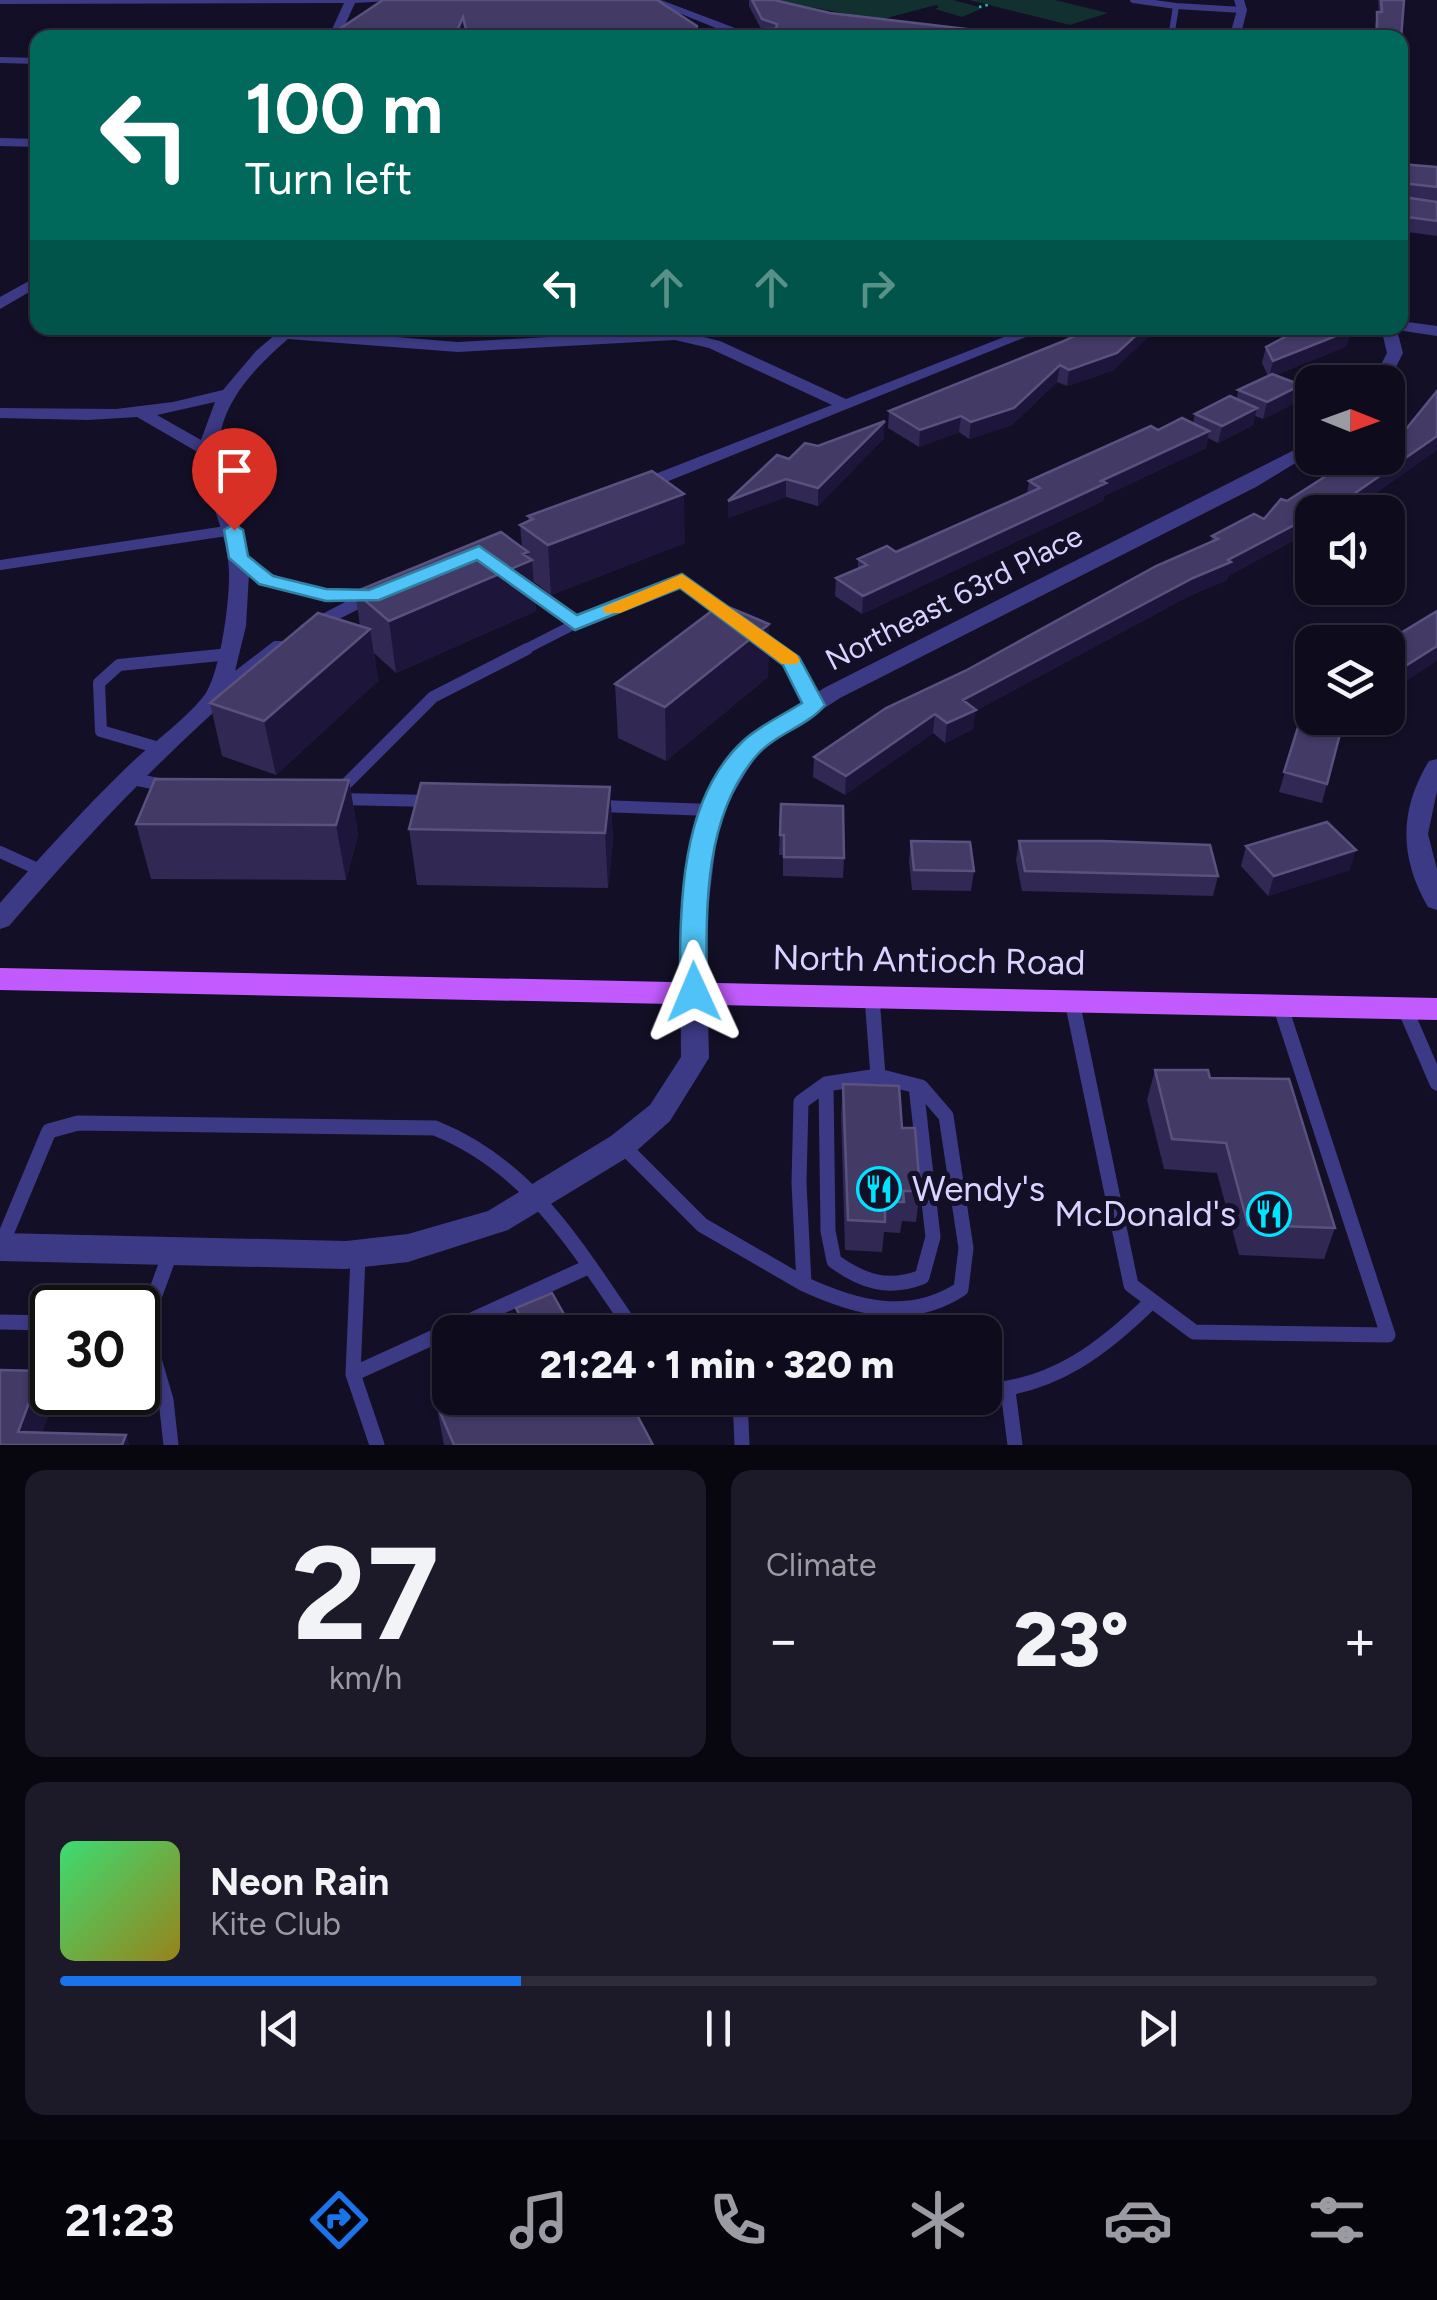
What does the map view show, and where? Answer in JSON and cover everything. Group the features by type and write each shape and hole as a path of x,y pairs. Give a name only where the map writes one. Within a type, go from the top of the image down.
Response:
{"main road":[{"name":"North Antioch Road","path":"0,979 1437,1009"}],"street":[{"path":"0,1 401,0"},
{"path":"652,0 726,30"},
{"path":"337,30 350,2"},
{"path":"1235,30 1240,5"},
{"path":"0,60 30,60"},
{"path":"0,142 30,143"},
{"path":"0,304 30,285"},
{"path":"1408,327 1437,331"},
{"path":"216,694 230,654 240,605 239,558 210,452 220,412 230,394 284,335"},
{"path":"330,335 458,347 675,335 714,344 844,404"},
{"path":"607,500 1022,335"},
{"path":"1389,365 1395,353 1391,335"},
{"path":"0,413 102,417 143,414 184,408 230,394"},
{"path":"143,414 210,452"},
{"name":"Northeast 63rd Place","path":"0,1247 358,1254 408,1248 469,1232 497,1221 537,1197 622,1145 660,1113 691,1067 695,1058 693,926 711,810 750,747 814,705 1295,456"},
{"path":"239,558 266,580 294,589 372,596"},
{"path":"0,920 92,812 216,694 289,639 408,581"},
{"path":"1437,766 1417,815 1414,846 1437,902"}],"lane":[{"path":"1133,0 1176,6 1240,5"},
{"path":"1172,30 1176,6"},
{"path":"0,565 234,530"},
{"path":"511,576 575,624"},
{"path":"445,802 331,798 433,698 575,624 682,580 792,662 814,705"},
{"path":"159,748 101,731 99,683 119,664 170,656 230,654"},
{"path":"128,778 186,790"},
{"path":"578,806 711,810"},
{"path":"0,852 42,870"},
{"path":"872,996 878,1076"},
{"path":"1072,1000 1131,1285 1194,1332 1388,1336 1280,1006"},
{"path":"1405,1008 1437,1083"},
{"path":"622,1145 702,1225 804,1284 849,1305 889,1310 945,1302 961,1290 966,1248 946,1116 916,1086 878,1076 826,1084 802,1102 799,1182 804,1284"},
{"path":"826,1084 828,1231 834,1261 856,1278 880,1286 906,1285 922,1277 930,1256 933,1237 916,1086"},
{"path":"0,1247 49,1131 78,1124 435,1128 462,1136 496,1158 537,1197 623,1315"},
{"path":"157,1285 171,1251"},
{"path":"358,1254 353,1374 378,1445"},
{"path":"353,1374 588,1267"},
{"path":"1002,1391 1038,1385 1100,1351 1152,1301"},
{"path":"0,1322 30,1323"},
{"path":"160,1382 171,1445"},
{"path":"1008,1391 1015,1445"},
{"path":"741,1415 742,1445"}],"path":[{"path":"979,7 988,5"}],"green space":[{"path":"774,0 953,0 983,8 962,17 935,9 939,7 936,5 879,20"},
{"path":"969,0 1055,0 1108,13 1070,25"}],"building":[{"path":"383,0 657,0 697,26 696,30 466,30 463,17 457,30 338,30"},
{"path":"752,0 975,30 767,30 776,29 777,24 762,19"},
{"path":"1381,0 1404,0 1402,30 1377,30 1377,12 1382,12"},
{"path":"1408,165 1437,167 1437,187 1408,184"},
{"path":"1408,198 1437,202 1437,221 1408,217"},
{"path":"1076,335 1136,335 1117,353 1069,370 1060,365 1014,408 971,422 961,416 920,430 889,411"},
{"path":"1289,335 1338,335 1273,361 1266,347"},
{"path":"1272,374 1295,383 1295,388 1267,402 1238,390"},
{"path":"1437,391 1437,436 1405,458 1405,430"},
{"path":"1230,396 1257,408 1222,426 1195,414"},
{"path":"1182,418 1209,431 863,596 836,578 867,565 858,559 887,546 896,552 1040,488 1029,481 1151,426 1158,430"},
{"path":"885,421 818,488 786,479 728,501 777,455 789,459 805,443 818,446"},
{"path":"652,471 684,494 548,545 520,525 533,519 528,516"},
{"path":"1328,475 1381,475 1352,495 1296,495"},
{"path":"1295,496 1295,525 1228,560 1231,562 1193,578 963,700 976,710 947,723 935,714 846,776 814,757 886,708 965,671 1156,566 1218,539 1212,536 1254,514 1264,519 1281,499 1287,501"},
{"path":"501,532 528,552 523,554 532,560 389,621 355,592"},
{"path":"721,604 769,624 665,707 615,684"},
{"path":"1437,611 1437,646 1405,666 1405,630"},
{"path":"318,613 370,629 264,721 210,703"},
{"path":"1296,735 1340,735 1327,784 1284,772"},
{"path":"155,779 349,780 336,825 136,824"},
{"path":"421,783 610,787 605,833 409,829"},
{"path":"781,804 843,806 844,858 784,857"},
{"path":"1327,822 1356,850 1274,876 1246,846"},
{"path":"911,841 970,842 974,871 914,870"},
{"path":"1019,841 1210,845 1218,876 1025,871"},
{"name":"McDonald's","path":"1155,1070 1208,1070 1210,1078 1289,1079 1335,1228 1248,1225 1226,1143 1172,1139"},
{"name":"Wendy's","path":"843,1084 899,1086 902,1128 915,1128 920,1191 903,1191 904,1202 885,1202 885,1222 848,1220"},
{"path":"552,1293 564,1315 520,1315 516,1308"},
{"path":"0,1370 30,1371 30,1400 18,1432 126,1435 122,1445 0,1445"},
{"path":"441,1415 637,1415 653,1445 454,1445"}],"slow traffic":[{"path":"612,608 682,580 789,660"}],"place":[{"name":"Wendy's","path":"879,1189"},
{"name":"McDonald's","path":"1269,1214"}],"route":[{"path":"234,530 239,558 266,580 326,595 372,596 479,552 575,624 682,580 792,662 814,705 750,747 707,818 693,926 694,992"}]}
